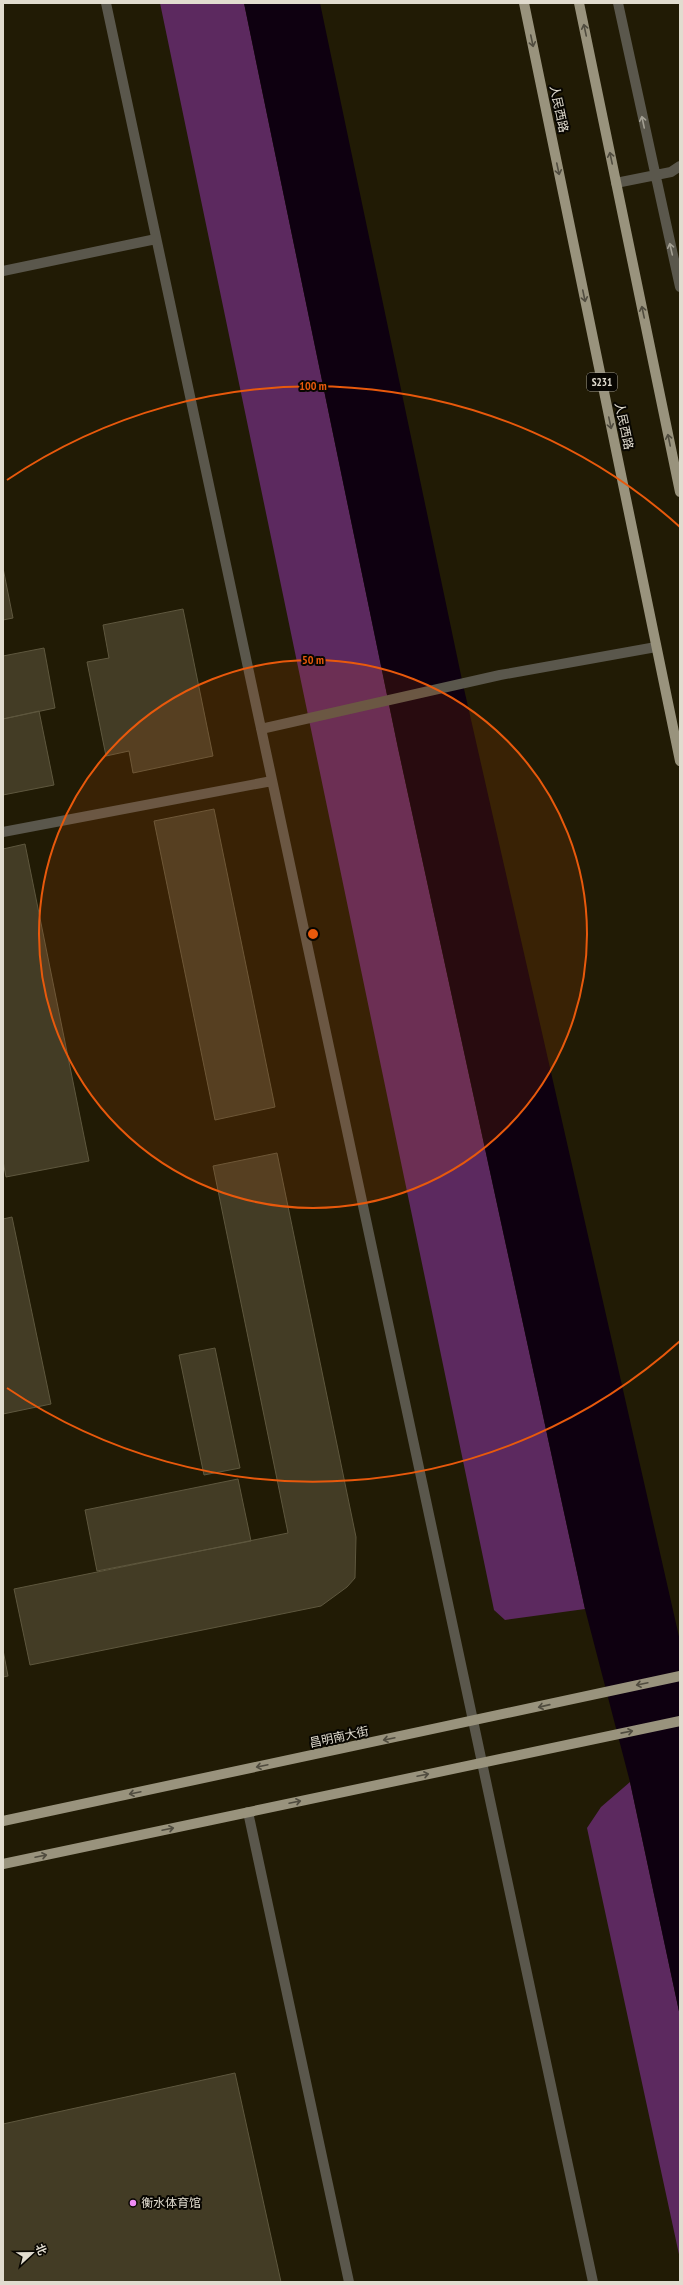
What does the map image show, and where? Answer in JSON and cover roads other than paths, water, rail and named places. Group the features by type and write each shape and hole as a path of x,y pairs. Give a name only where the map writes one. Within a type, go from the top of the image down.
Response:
{"main road":[{"name":"人民西路","path":"524,3 680,761"},
{"path":"579,3 680,492"},
{"name":"昌明南大街","path":"3,1822 680,1676"},
{"path":"3,1864 680,1721"}],"street":[{"path":"106,3 593,2282"},
{"path":"618,3 654,175 680,286"},
{"path":"616,184 671,172 680,166"},
{"path":"3,271 156,239"},
{"path":"261,729 372,703 500,676 656,647"},
{"path":"3,832 272,781"},
{"path":"248,1812 349,2282"}],"place":[{"name":"衡水体育馆","path":"133,2203"}]}
